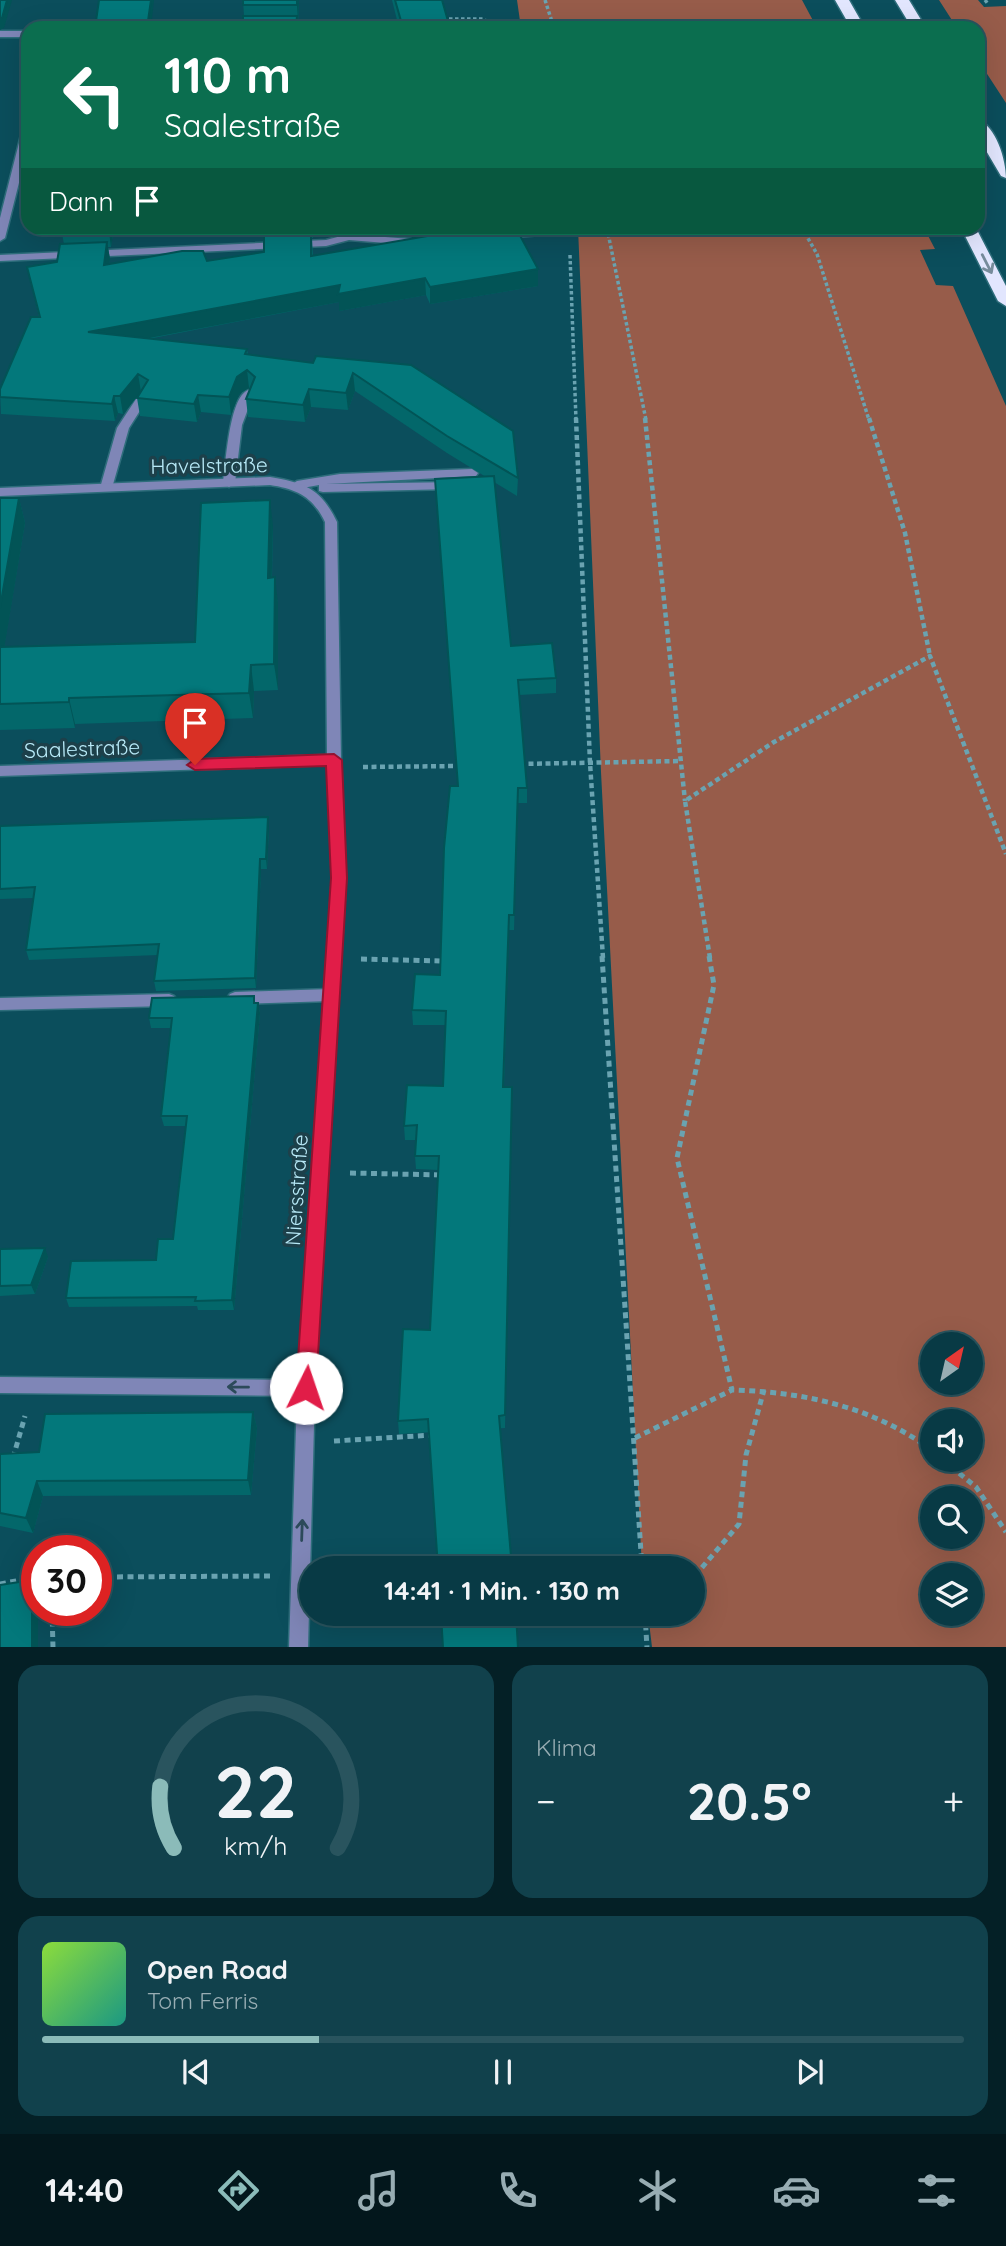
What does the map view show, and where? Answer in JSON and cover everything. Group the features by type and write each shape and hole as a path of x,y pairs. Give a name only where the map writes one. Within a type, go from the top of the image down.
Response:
{"highway":[{"path":"842,0 854,21"},
{"path":"902,0 915,21"},
{"path":"985,136 1006,173"},
{"path":"972,235 1006,301"}],"street":[{"path":"0,34 21,34"},
{"path":"0,238 21,155"},
{"path":"486,236 500,235"},
{"path":"0,258 326,243 349,237 418,242"},
{"path":"229,483 236,425 248,393"},
{"path":"106,488 123,428 142,398"},
{"name":"Havelstraße","path":"0,492 270,481 301,487 472,479"},
{"path":"301,487 321,499 331,522 334,760"},
{"name":"Saalestraße","path":"0,771 334,760"},
{"name":"Niersstraße","path":"301,1556 306,1388 339,878 334,760"},
{"path":"221,998 331,995"},
{"path":"0,1004 180,999"},
{"path":"0,1384 306,1388"},
{"name":"Niersstraße","path":"298,1647 299,1612"}],"path":[{"path":"545,0 552,21"},
{"path":"392,21 411,20"},
{"path":"437,20 486,21"},
{"path":"569,235 590,762 641,1556"},
{"path":"608,235 650,442 685,801 714,985 677,1158 732,1390"},
{"path":"806,235 817,254 905,533 930,656 1006,853"},
{"path":"685,801 775,741 930,656"},
{"path":"334,760 366,768 470,765"},
{"path":"509,764 681,761"},
{"path":"334,958 457,961"},
{"path":"320,1172 453,1175"},
{"path":"11,1465 34,1385"},
{"path":"635,1438 732,1390 764,1390 808,1396 869,1415 920,1440"},
{"path":"705,1564 739,1524 746,1455 764,1390"},
{"path":"304,1443 438,1434"},
{"path":"958,1472 976,1487 1006,1532"},
{"path":"112,1577 299,1576"},
{"path":"0,1584 21,1580"},
{"path":"52,1626 53,1647"},
{"path":"646,1626 647,1647"}],"shaded area":[{"path":"517,0 802,0 813,21 520,21"},
{"path":"939,0 978,0 984,7 1006,6 1006,103 985,71 985,21 952,21"},
{"path":"578,235 928,235 935,249 920,250 936,285 953,286 1006,406 1006,1647 652,1647 649,1626 705,1626 705,1556 641,1556 601,772"}],"building":[{"path":"0,0 7,0 2,18 0,18"},
{"path":"99,0 151,0 148,21 96,21"},
{"path":"243,0 297,0 297,5 243,5"},
{"path":"395,0 442,0 448,21 401,21"},
{"path":"243,16 297,16 297,21 243,21"},
{"path":"264,235 311,235 311,256 434,235 520,235 538,269 430,287 425,278 338,294 340,285 88,332 247,349 245,354 313,363 316,356 411,365 513,431 518,478 447,436 353,373 346,393 309,389 303,405 246,399 255,377 247,370 237,377 229,397 198,395 194,404 137,398 148,380 138,374 120,396 114,396 112,404 0,397 0,389 31,317 40,317 27,267 57,262 60,244 107,242 104,265 182,251 203,251 207,261 264,252"},
{"path":"494,476 511,646 552,643 556,678 518,680 527,788 518,788 514,915 509,915 503,1087 512,1087 505,1415 499,1416 511,1556 437,1556 428,1419 398,1421 403,1329 430,1330 439,1156 415,1156 417,1125 404,1126 407,1085 443,1086 446,1011 412,1010 415,974 440,975 444,848 450,786 458,786 435,479"},
{"path":"0,498 19,498 0,608"},
{"path":"270,500 268,578 275,577 274,664 251,665 249,693 69,698 69,702 0,704 0,647 195,642 201,503"},
{"path":"268,817 266,859 260,859 255,978 154,981 159,944 26,950 35,887 0,889 0,826"},
{"path":"254,996 254,1003 258,1003 232,1300 195,1301 196,1297 66,1298 71,1261 156,1260 158,1239 173,1239 187,1116 161,1116 172,1018 149,1018 152,998"},
{"path":"45,1248 31,1285 0,1286 0,1249"},
{"path":"253,1412 248,1480 37,1481 26,1518 0,1513 0,1454 39,1452 45,1414"},
{"path":"21,1582 21,1626 32,1626 32,1647 0,1647 0,1585"},
{"path":"442,1626 517,1626 518,1647 443,1647"}],"route":[{"path":"195,765 334,760 339,878 306,1388"}]}
